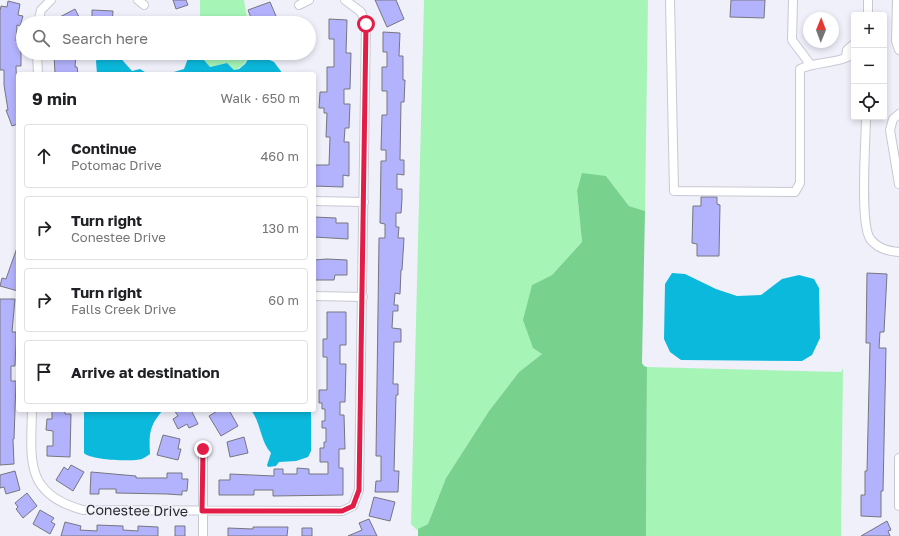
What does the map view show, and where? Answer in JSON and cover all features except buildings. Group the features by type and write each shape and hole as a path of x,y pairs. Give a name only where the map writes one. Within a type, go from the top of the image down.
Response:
{"street":[{"path":"40,16 41,10 51,0"},
{"path":"299,5 309,0"},
{"path":"316,296 363,297 366,24 361,12 345,0"},
{"path":"670,0 674,191 795,192 800,183 800,69 810,64 839,60 851,54"},
{"path":"793,0 792,40 810,64"},
{"path":"868,0 868,12"},
{"path":"897,0 896,41 899,50"},
{"path":"846,56 847,50 851,47"},
{"path":"37,60 38,72"},
{"path":"899,114 893,119 890,130 895,136 899,184"},
{"path":"866,120 864,218 870,240 884,250 899,252"},
{"path":"316,201 364,202"},
{"name":"Conestee Drive","path":"32,412 31,460 35,477 50,496 66,506 83,510 342,511 353,506 359,490 363,297"},
{"path":"203,449 203,536"},
{"path":"899,458 899,506"}],"green space":[{"path":"200,0 244,0 247,16 200,16"},
{"path":"424,0 648,0 645,211 629,206 606,176 577,191 582,242 552,275 532,285 542,354 519,372 489,411 446,478 428,524 417,530 411,524"},
{"path":"204,60 247,60 242,66 234,70 227,63 210,67"},
{"path":"582,173 606,176 629,206 645,211 642,363 647,367 646,536 418,536 418,529 428,524 446,478 489,411 519,372 542,354 533,348 523,320 532,285 552,275 582,242 577,191"},
{"path":"647,367 841,372 843,368 841,536 646,536"}],"water":[{"path":"122,60 132,71 140,69 145,72 97,72 96,61"},
{"path":"187,60 204,60 210,67 227,63 234,70 239,69 248,60 270,60 274,62 282,72 174,72 184,69"},
{"path":"672,273 685,274 716,289 737,296 761,295 782,279 799,275 814,279 819,288 820,338 812,355 802,361 681,360 670,352 664,339 665,284"},
{"path":"84,412 161,412 152,426 150,454 142,459 102,459 84,453"},
{"path":"252,412 311,412 311,451 308,457 296,461 279,462 276,466 268,467 267,465 271,453 267,448"}],"route":[{"path":"203,449 202,511 342,511 353,506 359,490 366,24"}]}
